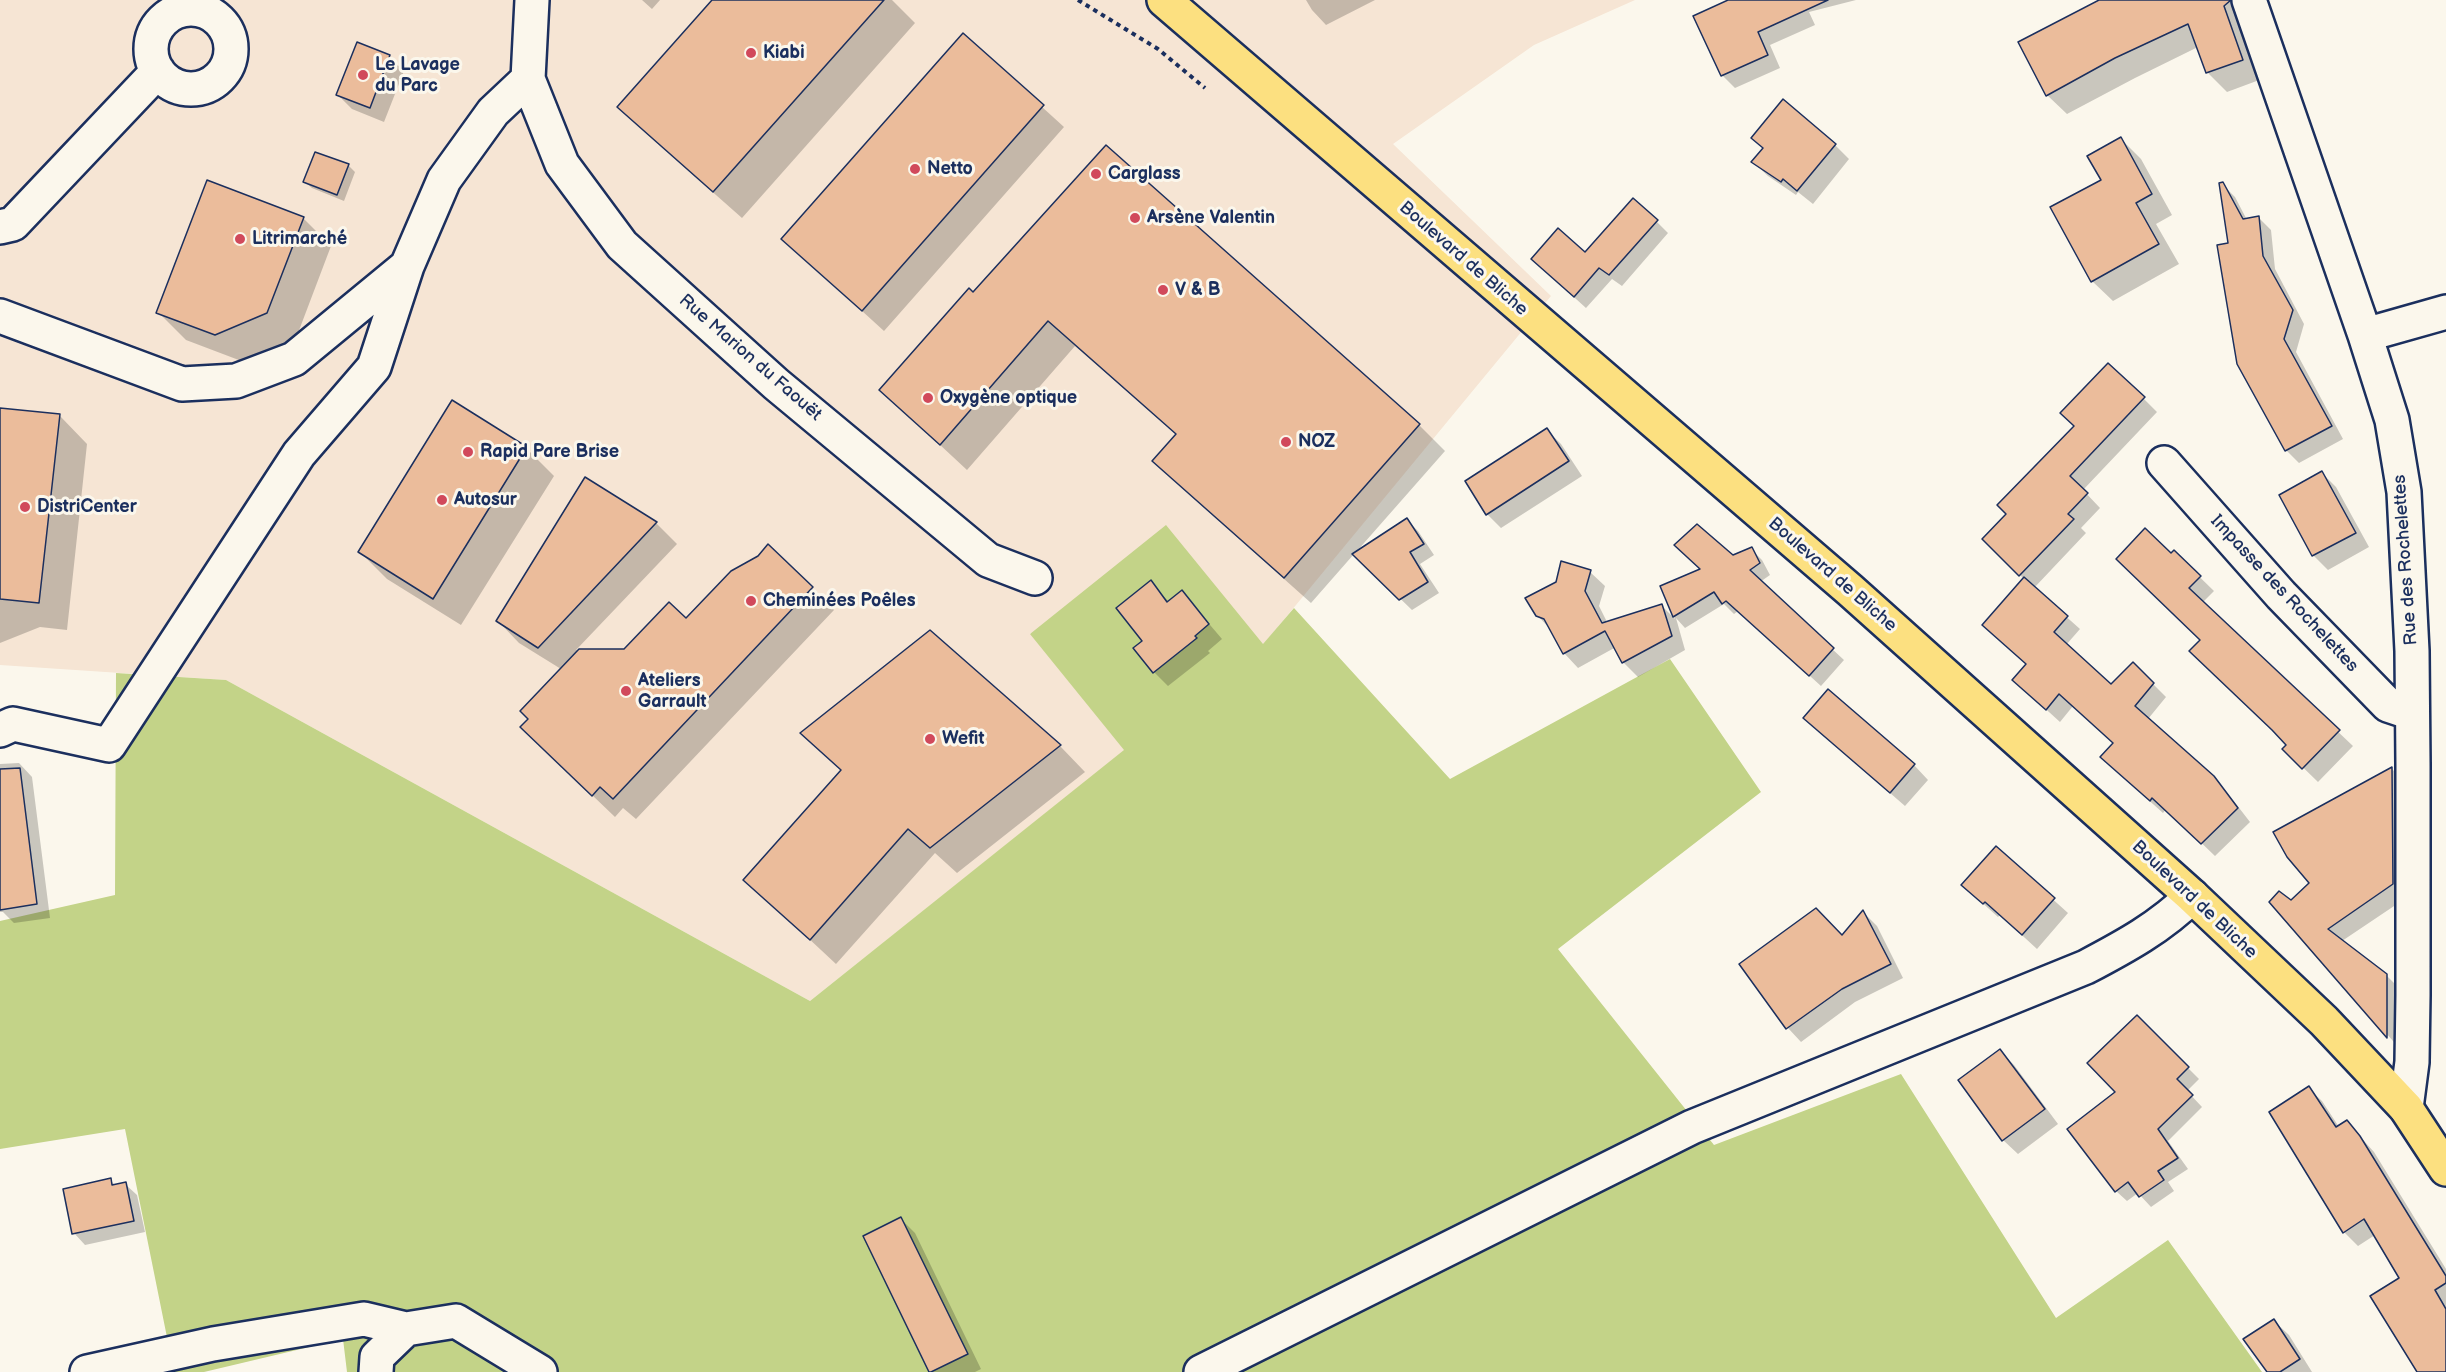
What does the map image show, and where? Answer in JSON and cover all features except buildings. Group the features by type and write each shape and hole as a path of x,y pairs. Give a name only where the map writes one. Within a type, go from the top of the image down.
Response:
{"main road":[{"name":"Boulevard de Bliche","path":"1153,0 1173,9 1850,590 2192,896 2324,1021 2406,1108 2446,1169"}],"street":[{"name":"Rue Marion du Faouët","path":"532,0 528,80 562,164 622,245 776,384 988,560 1035,578"},
{"name":"Rue des Rochelettes","path":"2249,0 2365,335 2392,420 2404,492 2412,651 2413,995 2412,1062 2406,1108"},
{"path":"188,9 203,11 226,9 227,31 232,48 228,64 219,78 204,87 187,89 170,83 158,71 152,59 151,46 154,34 161,22 173,13 188,9"},
{"path":"0,227 13,224 158,71"},
{"path":"0,729 13,724 109,745 299,454 374,367 407,266 444,180 493,112 528,80"},
{"path":"0,316 182,384 236,381 294,359 407,266"},
{"path":"2365,335 2446,312"},
{"name":"Impasse des Rochelettes","path":"2164,463 2281,595 2388,705 2412,713"},
{"path":"1201,1372 1692,1127 2086,968 2137,939 2176,912 2192,896"},
{"path":"87,1372 213,1344 364,1319 406,1329 456,1321 540,1372"},
{"path":"376,1372 377,1357 406,1329"}],"shaded area":[{"path":"0,0 1635,0 1534,45 1393,144 1551,296 1263,645 1030,633 1125,750 810,1001 226,680 0,665"}],"green space":[{"path":"1166,525 1263,644 1294,608 1450,779 1670,659 1761,792 1558,949 1714,1145 1901,1074 2056,1318 2168,1240 2262,1372 347,1372 343,1339 204,1372 174,1372 125,1129 0,1149 0,921 115,895 116,673 226,680 810,1001 1124,750 1030,634"}],"place":[{"name":"Kiabi","path":"751,53"},
{"name":"Le Lavage du Parc","path":"363,75"},
{"name":"Netto","path":"915,169"},
{"name":"Carglass","path":"1096,174"},
{"name":"Arsène Valentin","path":"1135,218"},
{"name":"Litrimarché","path":"240,239"},
{"name":"V & B","path":"1163,290"},
{"name":"Oxygène optique","path":"928,398"},
{"name":"NOZ","path":"1286,442"},
{"name":"Rapid Pare Brise","path":"468,452"},
{"name":"Autosur","path":"442,500"},
{"name":"DistriCenter","path":"25,507"},
{"name":"Cheminées Poêles","path":"751,601"},
{"name":"Ateliers Garrault","path":"626,691"},
{"name":"Wefit","path":"930,739"}]}
